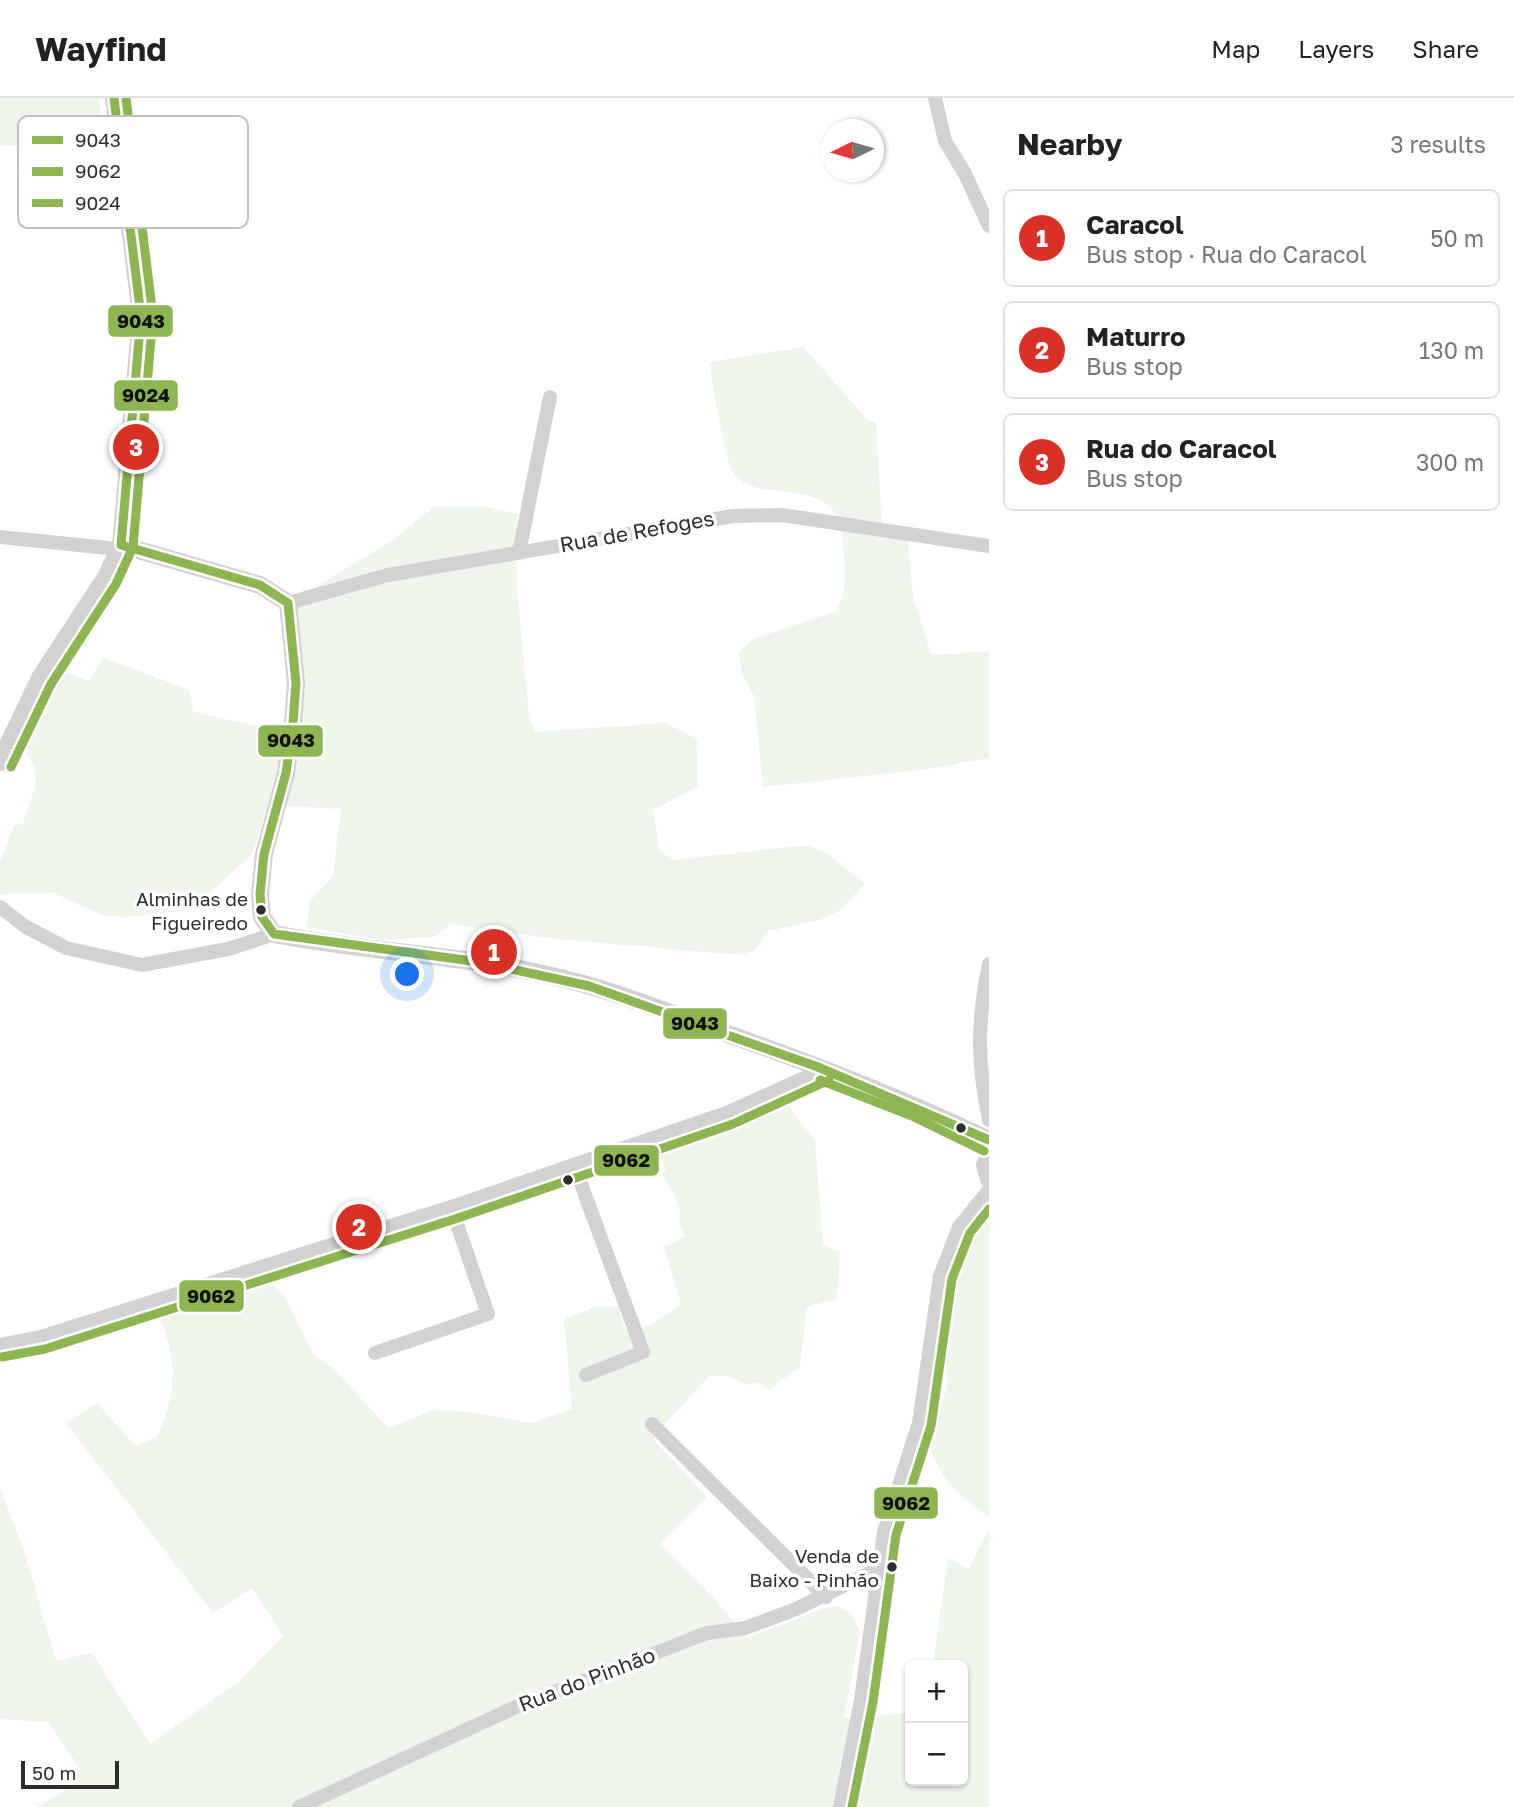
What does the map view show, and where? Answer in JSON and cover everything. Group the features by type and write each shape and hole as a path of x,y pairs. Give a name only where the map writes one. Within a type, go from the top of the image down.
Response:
{"street":[{"path":"114,98 116,116"},
{"path":"936,98 945,141 965,174 989,226"},
{"path":"0,762 40,678 106,577 120,547 141,316 130,228"},
{"path":"519,553 550,397"},
{"name":"Rua de Refoges","path":"288,603 388,575 733,516 782,515 989,546"},
{"path":"0,537 120,547 260,585 288,603 296,683 293,723 286,773 264,854 260,894 262,918 274,934"},
{"path":"0,907 26,927 66,948 142,965 228,949 274,934 316,942 459,957 550,975 634,1000 824,1069 917,1105 989,1140"},
{"path":"989,964 979,1014 979,1074 989,1120"},
{"path":"0,1345 41,1336 451,1207 729,1112 824,1069"},
{"path":"989,1157 985,1165 989,1179"},
{"path":"575,1165 643,1352 586,1375"},
{"path":"840,1807 861,1700 884,1532 919,1423 940,1276 959,1227 989,1190"},
{"path":"375,1353 488,1314 451,1207"},
{"path":"652,1424 826,1597"},
{"name":"Rua do Pinhão","path":"299,1807 516,1707 708,1633 745,1629 826,1597 880,1568"}],"shaded area":[{"path":"0,98 99,98 101,116 18,116 18,147 0,145"},
{"path":"803,347 866,418 876,424 882,526 907,533 913,596 931,655 989,651 989,758 929,769 763,787 754,696 742,674 739,652 753,639 837,611 845,580 842,532 837,517 828,505 816,498 756,487 743,482 733,472 722,436 710,362"},
{"path":"433,507 488,507 517,514 517,587 529,715 535,732 665,723 697,739 698,786 653,810 660,852 675,860 806,845 826,853 865,884 839,911 819,920 769,931 754,951 739,955 556,939 451,924 433,937 381,940 307,927 309,902 333,876 341,809 268,805 252,854 191,910 125,917 104,916 54,893 0,894 0,862 14,825 23,824 36,779 32,762 15,741 53,667 88,681 104,658 189,690 194,712 296,735 289,603 392,541"},
{"path":"779,1089 782,1103 786,1102 815,1141 823,1245 840,1252 837,1299 809,1306 806,1310 800,1367 769,1390 757,1382 747,1385 728,1376 709,1376 652,1438 707,1497 660,1543 712,1596 747,1638 825,1608 838,1606 852,1615 860,1632 844,1718 905,1713 905,1786 968,1786 968,1660 934,1660 948,1558 968,1569 989,1529 989,1807 35,1807 56,1797 67,1787 79,1767 48,1722 0,1719 0,1488 25,1553 56,1661 92,1653 150,1744 240,1681 283,1636 252,1588 213,1613 66,1423 97,1403 136,1447 158,1436 169,1400 173,1370 168,1340 155,1306 271,1283 284,1295 313,1354 334,1369 388,1428 435,1410 465,1411 531,1423 572,1409 564,1320 594,1307 618,1306 625,1329 633,1329 655,1322 681,1304 664,1247 685,1237 678,1220 681,1215 674,1193 662,1174 666,1171 656,1146 675,1140 673,1131"},
{"path":"989,1214 989,1517 956,1490 941,1472 925,1432 939,1410 946,1391 947,1359 943,1321 945,1308 968,1247"}],"transit line":[{"name":"9043","path":"114,98 116,116"},
{"name":"9024","path":"126,98 128,116"},
{"name":"9043","path":"121,545 141,316 130,228"},
{"name":"9024","path":"11,767 51,684 116,584 133,547 153,316 142,228"},
{"name":"9043","path":"121,545 260,585 288,603 296,683 293,723 286,773 264,854 260,894 262,917 274,934 479,962 589,986 818,1067 989,1140"},
{"name":"9062","path":"820,1080 912,1116 984,1151"},
{"name":"9062","path":"2,1357 45,1349 455,1219 733,1124 829,1080"},
{"name":"9062","path":"852,1807 873,1702 896,1535 931,1426 952,1279 970,1233 989,1209"}],"place":[{"name":"Rua do Caracol","path":"136,447"},
{"name":"Alminhas de Figueiredo","path":"261,910"},
{"name":"Caracol","path":"494,952"},
{"name":"Maturro","path":"359,1227"},
{"name":"Venda de Baixo - Pinhão","path":"892,1567"}]}
